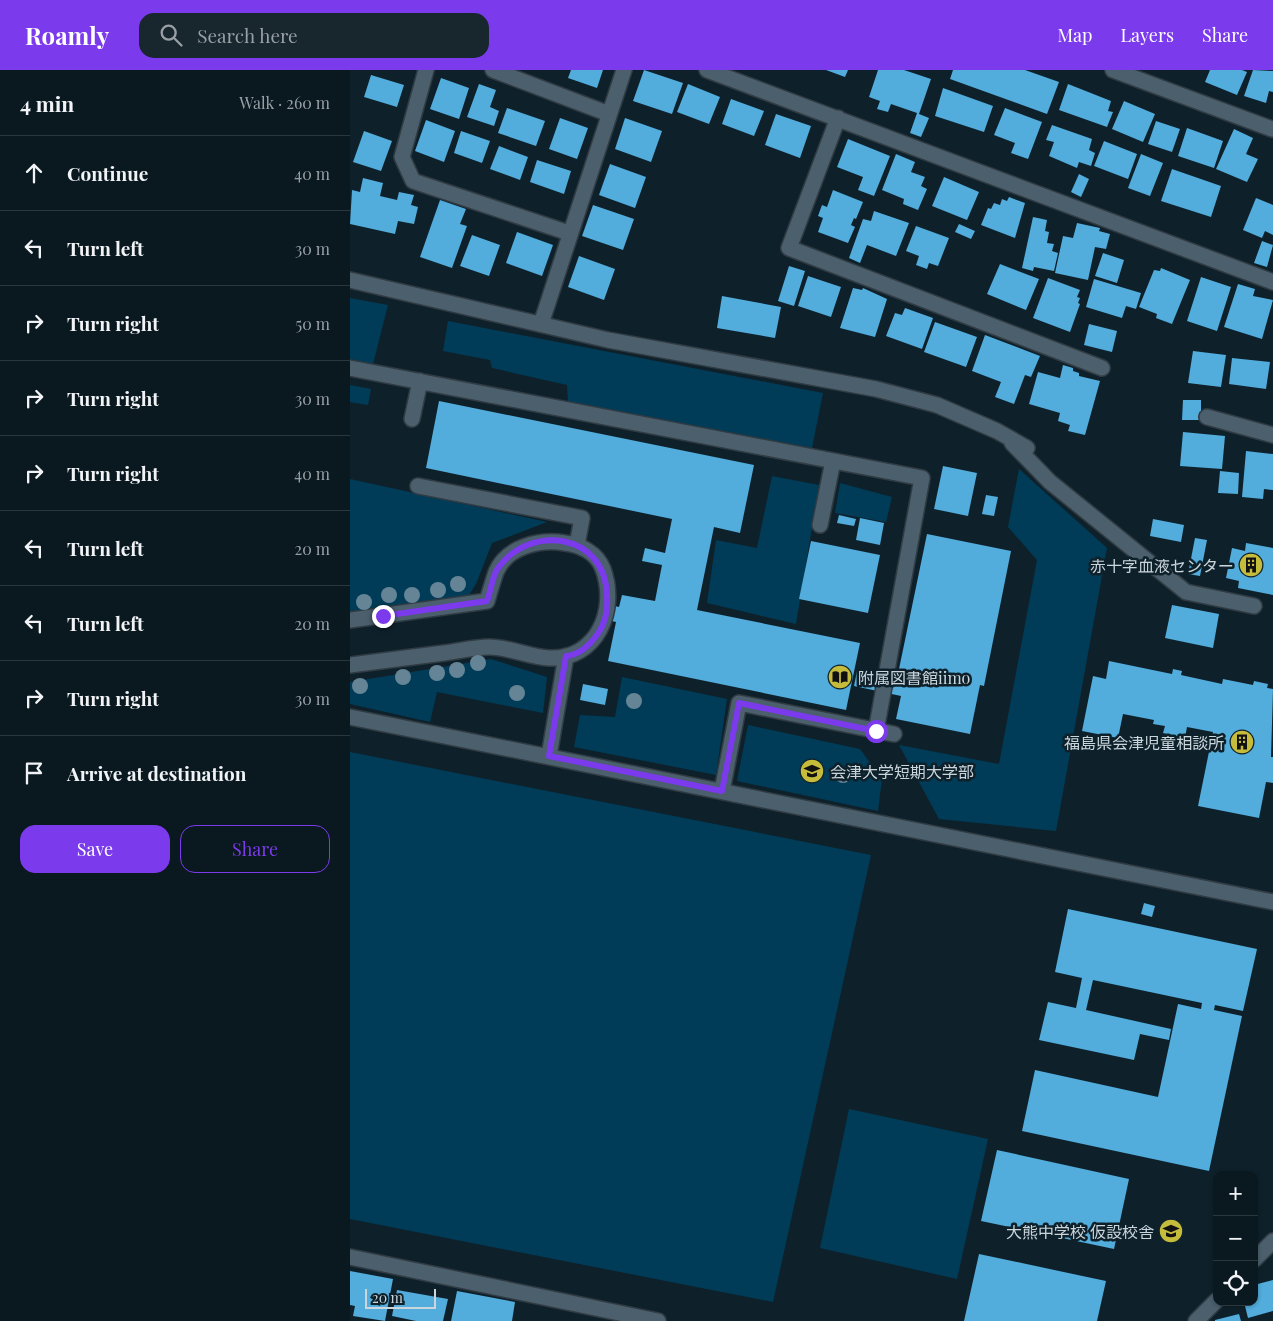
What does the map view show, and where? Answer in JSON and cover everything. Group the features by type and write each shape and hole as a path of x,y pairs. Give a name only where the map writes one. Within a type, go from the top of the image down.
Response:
{"street":[{"path":"426,70 402,157 413,181 569,233"},
{"path":"494,70 609,114"},
{"path":"541,324 569,233 624,70"},
{"path":"707,70 735,75 838,118 1273,282"},
{"path":"1113,70 1272,129"},
{"path":"838,118 788,248 1102,368"},
{"path":"350,280 608,340 876,389 937,405 1006,436 1027,448"},
{"path":"350,368 922,478 876,731"},
{"path":"412,419 420,382"},
{"path":"1207,417 1273,435"},
{"path":"1006,436 1050,482 1186,592 1254,606"},
{"path":"820,525 833,461"},
{"path":"418,486 582,518 577,545"},
{"path":"350,620 487,601 497,570 513,552 534,542 557,542 577,545 591,553 601,565 607,580 608,610 602,628 592,643 573,656 549,658 490,647 350,665"},
{"path":"549,756 566,656"},
{"path":"722,791 739,703 894,734"},
{"path":"350,717 1273,902"},
{"path":"1258,1256 1273,1241"},
{"path":"350,1257 658,1321"},
{"path":"1196,1321 1213,1304"}],"shaded area":[{"path":"350,298 388,305 373,364 350,359"},
{"path":"448,321 823,393 812,448 568,402 567,385 492,368 490,360 443,351"},
{"path":"350,385 371,389 368,405 350,402"},
{"path":"1019,469 1107,548 1056,831 939,819 899,745 999,764 1037,560 1008,527"},
{"path":"772,476 819,485 796,624 707,603 716,540 757,548"},
{"path":"350,479 547,522 492,543 476,584 466,600 350,615"},
{"path":"840,483 892,497 886,522 835,513"},
{"path":"491,659 547,677 543,713 437,692 430,722 350,704 350,682"},
{"path":"622,677 727,699 716,775 574,747 580,715 615,717"},
{"path":"748,725 860,749 882,779 878,811 737,781"},
{"path":"350,752 871,855 773,1302 350,1219"},
{"path":"849,1109 988,1139 957,1279 820,1248"}],"building":[{"path":"571,70 603,70 597,88 568,78"},
{"path":"644,70 683,83 672,114 633,101"},
{"path":"826,70 848,70 845,77"},
{"path":"878,70 904,70 931,79 919,114 929,118 921,137 910,133 917,113 891,104 888,112 877,109 880,101 869,97"},
{"path":"953,70 1025,70 1059,82 1047,114 950,79"},
{"path":"1210,70 1242,70 1247,72 1237,95 1205,82"},
{"path":"1253,70 1273,71 1273,92 1269,91 1266,103 1244,96"},
{"path":"371,75 404,85 397,107 364,97"},
{"path":"441,78 469,88 459,119 430,109"},
{"path":"479,84 496,90 490,107 499,111 494,126 467,117"},
{"path":"688,84 720,97 709,124 677,112"},
{"path":"1068,84 1111,101 1108,111 1113,112 1107,127 1059,110"},
{"path":"943,88 993,106 984,132 935,116"},
{"path":"731,99 764,111 754,136 722,124"},
{"path":"1124,101 1155,114 1143,142 1112,129"},
{"path":"507,108 545,121 536,146 498,133"},
{"path":"1005,108 1042,122 1028,159 1011,153 1015,143 994,135"},
{"path":"776,114 811,126 800,158 765,145"},
{"path":"560,118 588,128 577,159 549,149"},
{"path":"625,118 662,131 651,162 615,149"},
{"path":"426,120 455,131 444,162 415,151"},
{"path":"1156,121 1180,129 1172,152 1148,144"},
{"path":"1052,125 1092,139 1089,150 1095,153 1091,166 1079,162 1077,168 1049,156 1054,142 1046,140"},
{"path":"1187,128 1223,141 1214,168 1178,156"},
{"path":"1234,129 1253,138 1246,154 1258,159 1247,182 1216,169"},
{"path":"364,131 392,141 381,171 353,162"},
{"path":"461,131 490,141 482,163 454,153"},
{"path":"848,139 890,156 874,196 858,190 863,177 837,167"},
{"path":"1104,141 1137,154 1128,179 1094,166"},
{"path":"499,146 528,157 520,180 490,169"},
{"path":"896,154 915,162 911,172 925,177 921,186 927,189 918,210 903,204 904,199 882,190"},
{"path":"1141,154 1163,163 1150,196 1128,188"},
{"path":"537,160 571,171 564,194 530,182"},
{"path":"610,164 646,177 635,208 599,195"},
{"path":"1172,169 1221,186 1211,217 1161,201"},
{"path":"1079,174 1089,179 1081,197 1071,192"},
{"path":"944,177 979,192 967,220 932,206"},
{"path":"363,178 383,183 380,196 397,200 399,192 414,195 411,205 418,207 414,224 398,221 395,234 350,224 352,190 360,192"},
{"path":"833,190 863,202 856,219 854,218 851,225 855,227 848,243 818,232 823,218 818,216 822,205 827,207"},
{"path":"1009,197 1025,203 1015,238 981,225 988,208 991,209 994,203 1000,205 1002,199 1007,201"},
{"path":"1256,198 1273,205 1273,235 1265,231 1262,238 1243,230"},
{"path":"440,200 466,209 460,224 467,226 452,268 420,257"},
{"path":"593,205 634,219 623,250 582,236"},
{"path":"874,211 909,223 896,256 867,245 860,263 849,258 863,219 871,221"},
{"path":"1033,217 1047,220 1045,231 1049,232 1047,243 1054,244 1052,251 1058,253 1054,271 1034,267 1033,271 1022,268"},
{"path":"1077,223 1100,228 1099,231 1110,234 1106,249 1095,247 1088,280 1055,273 1063,236 1073,238"},
{"path":"959,224 975,231 971,239 955,232"},
{"path":"916,226 949,238 938,266 929,263 927,269 916,265 919,256 906,251"},
{"path":"517,232 553,245 542,276 506,263"},
{"path":"472,235 500,245 489,276 460,266"},
{"path":"1262,241 1273,245 1267,267 1254,263"},
{"path":"1103,253 1124,260 1117,283 1095,276"},
{"path":"579,256 615,269 604,300 568,287"},
{"path":"1000,264 1039,279 1026,310 987,294"},
{"path":"789,266 805,271 794,306 778,301"},
{"path":"1161,268 1190,280 1172,324 1156,318 1157,314 1139,307 1154,270 1160,271"},
{"path":"808,276 841,287 831,317 798,306"},
{"path":"1201,277 1231,287 1217,331 1187,321"},
{"path":"1048,278 1080,290 1077,297 1080,298 1078,303 1080,304 1070,332 1033,318"},
{"path":"1094,279 1141,293 1136,309 1126,306 1122,318 1086,307"},
{"path":"1238,284 1255,289 1253,296 1273,300 1262,339 1224,327"},
{"path":"853,288 862,290 863,288 887,299 875,337 840,328"},
{"path":"722,296 781,307 775,338 717,328"},
{"path":"905,308 933,318 922,349 886,336 895,313 902,315"},
{"path":"935,322 977,337 966,367 924,352"},
{"path":"1089,324 1117,331 1112,352 1084,345"},
{"path":"985,335 1040,356 1031,377 1025,375 1014,404 995,397 1001,382 972,371"},
{"path":"1193,351 1226,355 1221,387 1188,383"},
{"path":"1232,358 1270,362 1266,389 1229,384"},
{"path":"1063,365 1073,368 1073,371 1079,373 1079,376 1100,381 1085,435 1068,431 1070,425 1058,421 1060,413 1029,404 1038,372 1060,378"},
{"path":"1183,400 1201,400 1201,420 1182,420"},
{"path":"439,401 754,465 740,533 714,527 697,610 860,643 846,710 608,661 616,622 598,618 601,603 619,607 622,595 655,601 662,565 642,561 645,548 665,553 672,519 426,468"},
{"path":"1183,432 1225,436 1222,469 1180,466"},
{"path":"1246,451 1273,454 1273,490 1264,489 1263,499 1242,497"},
{"path":"943,466 977,473 968,516 934,509"},
{"path":"1220,471 1239,473 1238,494 1218,493"},
{"path":"986,495 998,497 994,516 982,514"},
{"path":"839,515 856,519 854,526 837,523"},
{"path":"860,518 884,523 880,545 856,540"},
{"path":"1153,519 1184,525 1181,542 1150,536"},
{"path":"927,534 1011,551 984,686 980,685 970,734 896,719 901,696 854,686 857,671 904,680 906,670 899,669"},
{"path":"1195,538 1207,540 1200,576 1188,574"},
{"path":"811,541 880,555 868,613 799,599"},
{"name":"赤十字血液センター","path":"1246,543 1273,548 1273,595 1238,588 1239,581 1226,578 1232,548 1245,551"},
{"path":"1172,605 1219,614 1213,648 1165,638"},
{"name":"福島県会津児童相談所","path":"1109,661 1172,674 1173,669 1182,671 1181,675 1222,684 1223,679 1253,685 1254,681 1268,684 1267,688 1273,689 1271,757 1273,757 1273,783 1266,782 1259,818 1198,806 1213,732 1187,727 1185,738 1163,733 1165,726 1153,724 1154,720 1123,714 1118,738 1082,731 1093,676 1106,679"},
{"path":"583,684 608,689 605,705 580,700"},
{"path":"1144,903 1155,906 1152,917 1141,914"},
{"path":"1068,909 1257,949 1243,1011 1215,1005 1214,1010 1242,1016 1209,1171 1022,1131 1035,1070 1158,1097 1178,1004 1201,1009 1202,1003 1093,980 1086,1010 1171,1029 1169,1040 1140,1034 1134,1060 1039,1040 1048,1002 1076,1008 1082,978 1055,972"},
{"path":"997,1150 1129,1179 1114,1249 981,1221"},
{"path":"979,1254 1106,1281 1097,1321 964,1321"},
{"path":"350,1271 393,1279 385,1321 353,1316 355,1306 350,1305"},
{"path":"1273,1280 1273,1311 1248,1318 1245,1306 1258,1306 1258,1284"},
{"path":"397,1290 448,1299 443,1321 416,1321 392,1316"},
{"path":"457,1291 515,1302 512,1321 451,1321"},
{"path":"1239,1314 1241,1321 1215,1321 1215,1320"}],"place":[{"name":"赤十字血液センター","path":"1251,565"},
{"name":"附属図書館iimo","path":"840,677"},
{"name":"福島県会津児童相談所","path":"1242,742"},
{"name":"会津大学短期大学部","path":"812,771"},
{"name":"大熊中学校 仮設校舎","path":"1171,1231"}],"route":[{"path":"383,616 487,601 497,570 513,552 534,542 557,542 577,545 591,553 601,565 607,580 608,610 602,628 592,643 573,656 566,656 549,756 722,791 739,703 876,731"}]}
